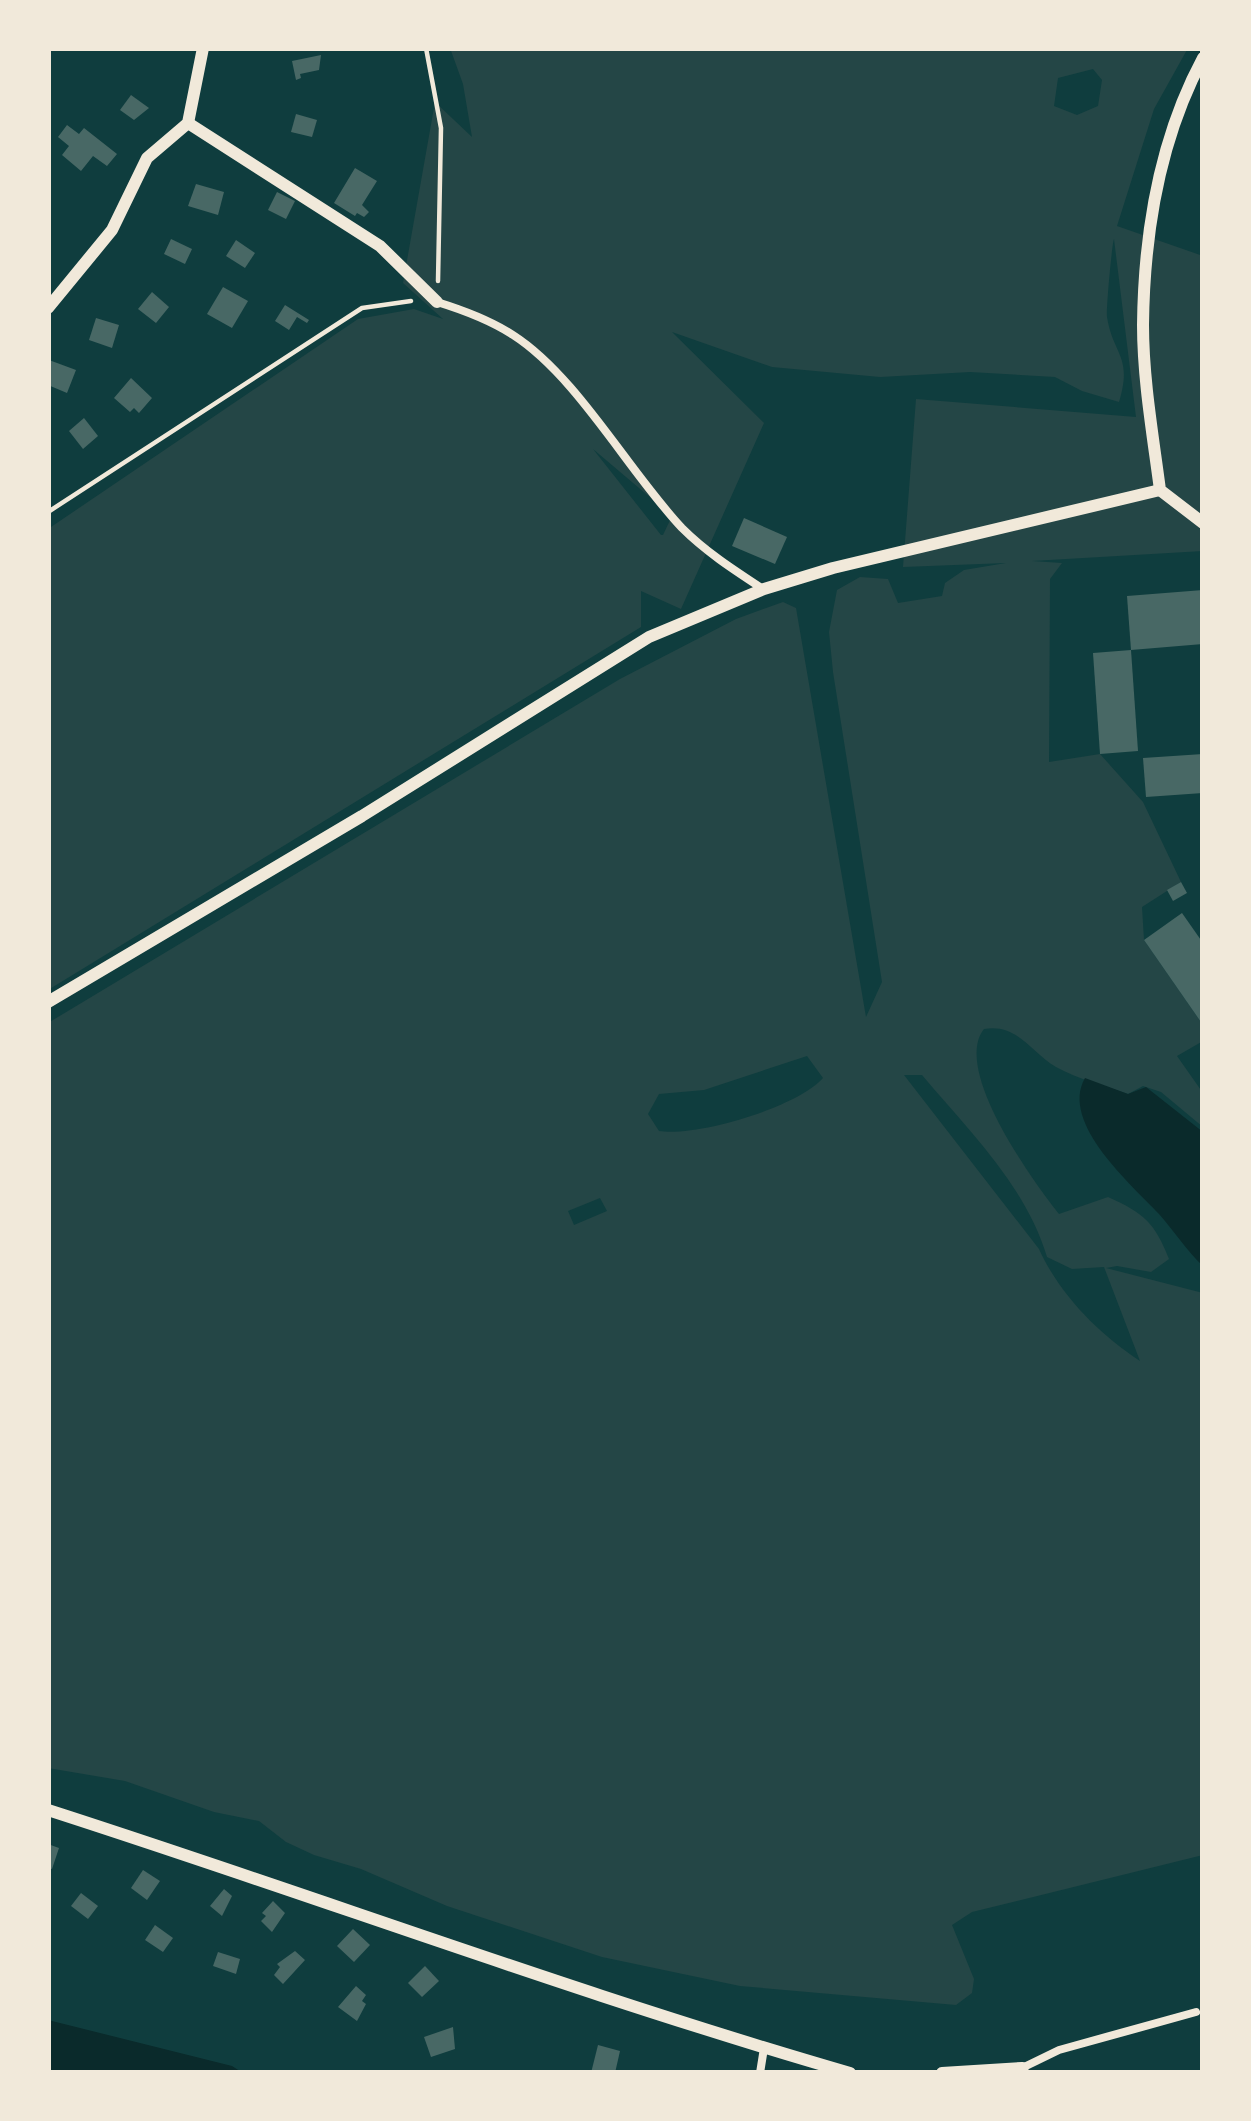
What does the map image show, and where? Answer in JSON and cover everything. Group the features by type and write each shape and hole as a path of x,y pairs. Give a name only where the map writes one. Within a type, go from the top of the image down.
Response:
{"street":[{"path":"48,308 112,230 147,158 188,122 203,48"},
{"path":"1203,58 1158,178 1143,325 1160,490 1203,523"},
{"path":"188,122 380,246 437,302"},
{"path":"48,1002 362,817 649,637 832,568 1160,490"},
{"path":"48,1810 679,2024 850,2073"},
{"path":"942,2073 1023,2070"}],"lane":[{"path":"437,302 515,336 560,379 683,529 764,590"},
{"path":"1023,2070 1059,2050 1196,2012"},
{"path":"760,2073 764,2048"}],"path":[{"path":"48,512 362,308 397,300 437,302 441,128 426,48"}],"shaded area":[{"path":"450,48 1188,48 1154,109 1117,226 1203,256 1203,551 1032,561 1062,563 1050,579 1049,762 1100,754 1143,802 1181,882 1142,907 1144,940 1203,1025 1203,1041 1177,1056 1203,1093 1203,1127 1161,1092 1143,1086 1128,1094 1073,1075 1006,1030 984,1029 977,1047 978,1070 999,1124 1059,1214 1108,1197 1147,1220 1169,1259 1151,1272 1106,1268 1203,1293 1203,1855 972,1912 952,1925 974,1979 972,1993 956,2005 740,1986 602,1957 447,1906 361,1869 314,1855 286,1842 259,1821 214,1812 125,1781 48,1768 48,1023 620,679 736,619 783,602 796,608 866,1017 882,982 833,672 829,632 837,590 860,577 888,579 898,603 942,596 945,583 964,570 1006,563 903,567 916,399 1136,417 1114,239 1107,317 1123,365 1119,402 1055,377 970,372 880,377 772,367 672,332 764,423 681,609 641,591 641,627 48,990 48,529 358,319 414,309 443,319 403,283 435,102 472,137 463,84","holes":["1093,69 1102,80 1098,106 1077,115 1054,106 1058,78","593,449 672,516 661,535","807,1056 823,1078 792,1099 721,1125 659,1131 648,1114 659,1094 704,1090","904,1075 922,1075 994,1160 1025,1206 1047,1257 1072,1269 1104,1267 1140,1361 1082,1312 1039,1249","600,1198 607,1211 574,1225 568,1211"]},
{"path":"1085,1078 1128,1094 1146,1087 1203,1132 1203,1266 1117,1171 1090,1133 1080,1096"},
{"path":"48,2020 232,2066 243,2073 48,2073"}],"building":[{"path":"321,55 319,70 300,74 296,80 292,61"},
{"path":"131,95 149,108 134,120 120,110"},
{"path":"296,114 317,120 312,137 291,132"},
{"path":"67,125 79,134 84,128 117,154 107,166 93,156 81,171 62,155 69,146 58,137"},
{"path":"355,168 377,181 362,205 369,212 364,217 334,203"},
{"path":"196,184 224,192 218,215 188,206"},
{"path":"277,192 295,201 286,219 268,210"},
{"path":"171,239 192,249 185,264 164,254"},
{"path":"236,240 255,253 245,268 226,256"},
{"path":"223,287 248,301 232,328 207,314"},
{"path":"152,292 169,307 156,323 138,309"},
{"path":"285,305 307,323 297,317 289,330 275,321"},
{"path":"96,318 119,325 112,348 89,340"},
{"path":"49,360 76,370 67,393 48,385"},
{"path":"131,378 152,398 139,413 134,408 130,412 114,398"},
{"path":"84,418 98,436 83,449 69,431"},
{"path":"744,518 787,537 775,564 732,546"},
{"path":"1203,590 1203,644 1131,650 1127,596"},
{"path":"1131,650 1138,751 1100,754 1093,653"},
{"path":"1203,754 1203,793 1146,797 1143,758"},
{"path":"1181,882 1187,893 1173,901 1167,890"},
{"path":"1182,913 1203,943 1203,1025 1144,940"},
{"path":"48,1844 59,1848 52,1869 48,1868"},
{"path":"143,1870 160,1881 147,1900 131,1888"},
{"path":"224,1889 232,1896 222,1916 210,1906"},
{"path":"81,1893 98,1906 88,1919 71,1906"},
{"path":"273,1901 285,1913 272,1932 261,1921"},
{"path":"155,1925 173,1938 163,1952 145,1940"},
{"path":"353,1929 370,1945 354,1962 337,1946"},
{"path":"295,1951 305,1960 283,1984 274,1975 280,1967 277,1964"},
{"path":"218,1952 240,1959 236,1974 213,1966"},
{"path":"425,1966 439,1981 422,1997 408,1983"},
{"path":"356,1986 366,1995 357,2021 338,2007"},
{"path":"453,2027 455,2049 431,2057 424,2037"},
{"path":"598,2045 620,2051 615,2073 591,2073"}]}
